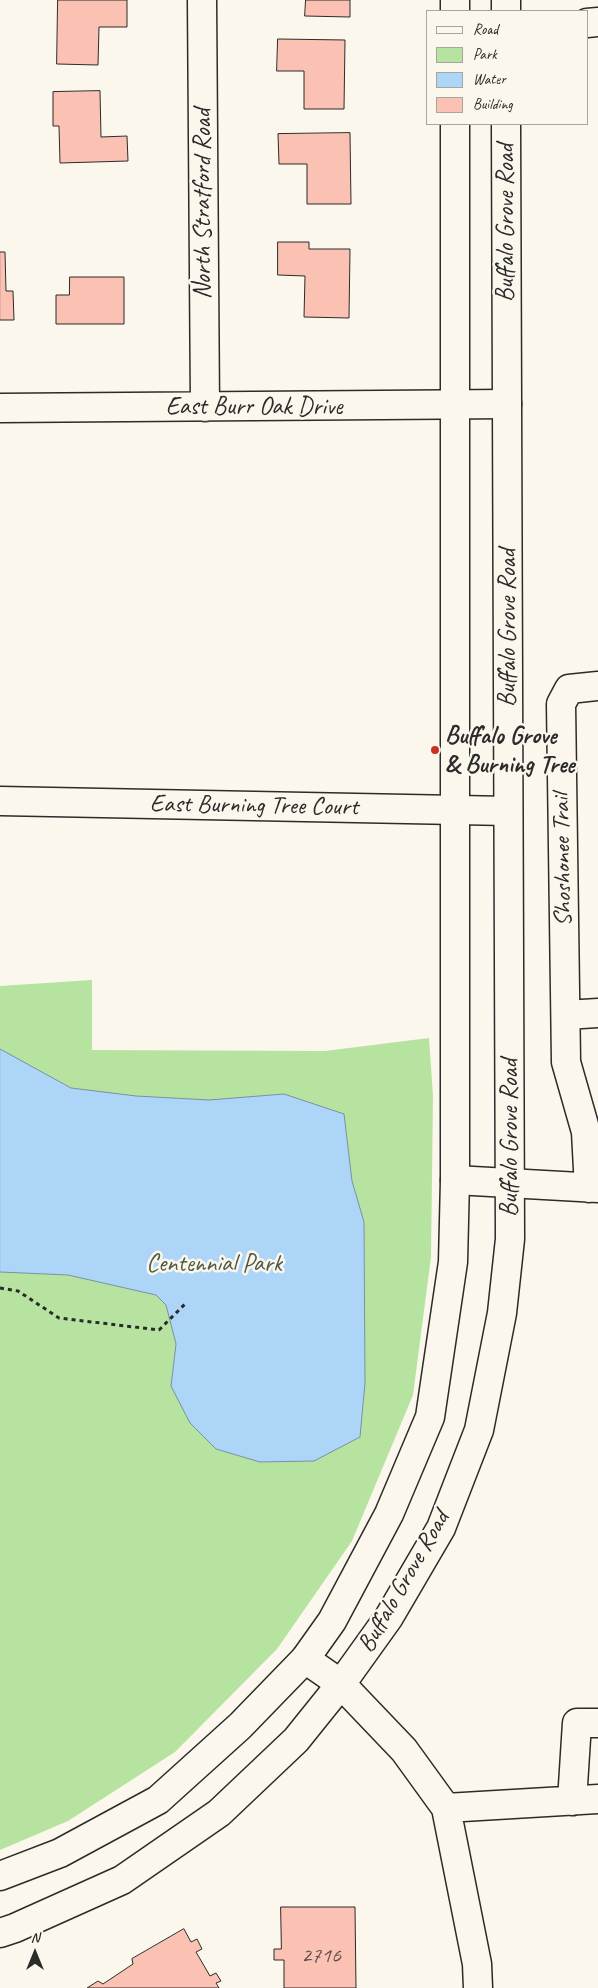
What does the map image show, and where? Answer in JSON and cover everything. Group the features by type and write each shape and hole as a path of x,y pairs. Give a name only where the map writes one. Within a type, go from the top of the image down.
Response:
{"main road":[{"name":"North Stratford Road","path":"202,0 205,407"},
{"name":"Buffalo Grove Road","path":"0,1876 60,1854 158,1800 240,1726 305,1659 332,1621 389,1514 430,1417 453,1262 455,1180 455,125"},
{"name":"Buffalo Grove Road","path":"0,1933 122,1880 219,1814 296,1740 341,1684 389,1617 441,1528 478,1430 502,1313 510,1239 506,125"},
{"name":"East Burr Oak Drive","path":"0,408 456,406 507,404"},
{"name":"Shoshonee Trail","path":"594,1188 586,1132 566,1062 560,704 569,689 598,686"},
{"name":"East Burning Tree Court","path":"0,801 508,811"},
{"path":"566,1015 598,1013"},
{"path":"455,1180 594,1188"},
{"path":"305,1659 341,1684 404,1750 446,1808 477,1964 478,1988"},
{"path":"446,1808 585,1800 577,1723 598,1723"}],"path":[{"path":"0,1288 18,1291 58,1318 159,1330 187,1302"}],"green space":[{"name":"Centennial Park","path":"92,980 92,1050 325,1051 429,1038 433,1096 431,1257 413,1395 352,1541 277,1649 175,1752 68,1821 0,1850 0,986"}],"water":[{"path":"0,1049 71,1088 136,1096 209,1100 284,1094 344,1114 352,1181 364,1222 365,1383 360,1437 314,1461 260,1462 216,1449 190,1423 171,1386 176,1344 166,1305 156,1295 68,1275 0,1272"}],"building":[{"path":"58,0 127,0 127,27 99,27 98,65 57,64"},
{"path":"306,0 350,0 350,17 305,16"},
{"path":"278,39 345,40 344,109 304,109 304,71 277,71"},
{"path":"100,91 101,137 127,136 128,161 60,163 59,126 53,126 53,92"},
{"path":"350,133 351,204 307,204 307,164 279,164 278,134"},
{"path":"278,242 309,242 309,249 350,249 349,318 304,317 305,276 278,275"},
{"path":"0,252 5,252 6,291 13,291 14,320 0,320"},
{"path":"70,277 124,277 124,324 56,324 56,295 69,295"},
{"path":"281,1907 355,1907 356,1988 284,1988 284,1960 274,1960 274,1949 281,1949"},
{"path":"184,1929 191,1942 197,1939 202,1949 196,1952 210,1976 216,1973 221,1981 216,1983 219,1988 87,1988 98,1981 103,1984 133,1964 132,1959"}],"place":[{"name":"Buffalo Grove & Burning Tree","path":"435,750"}]}
